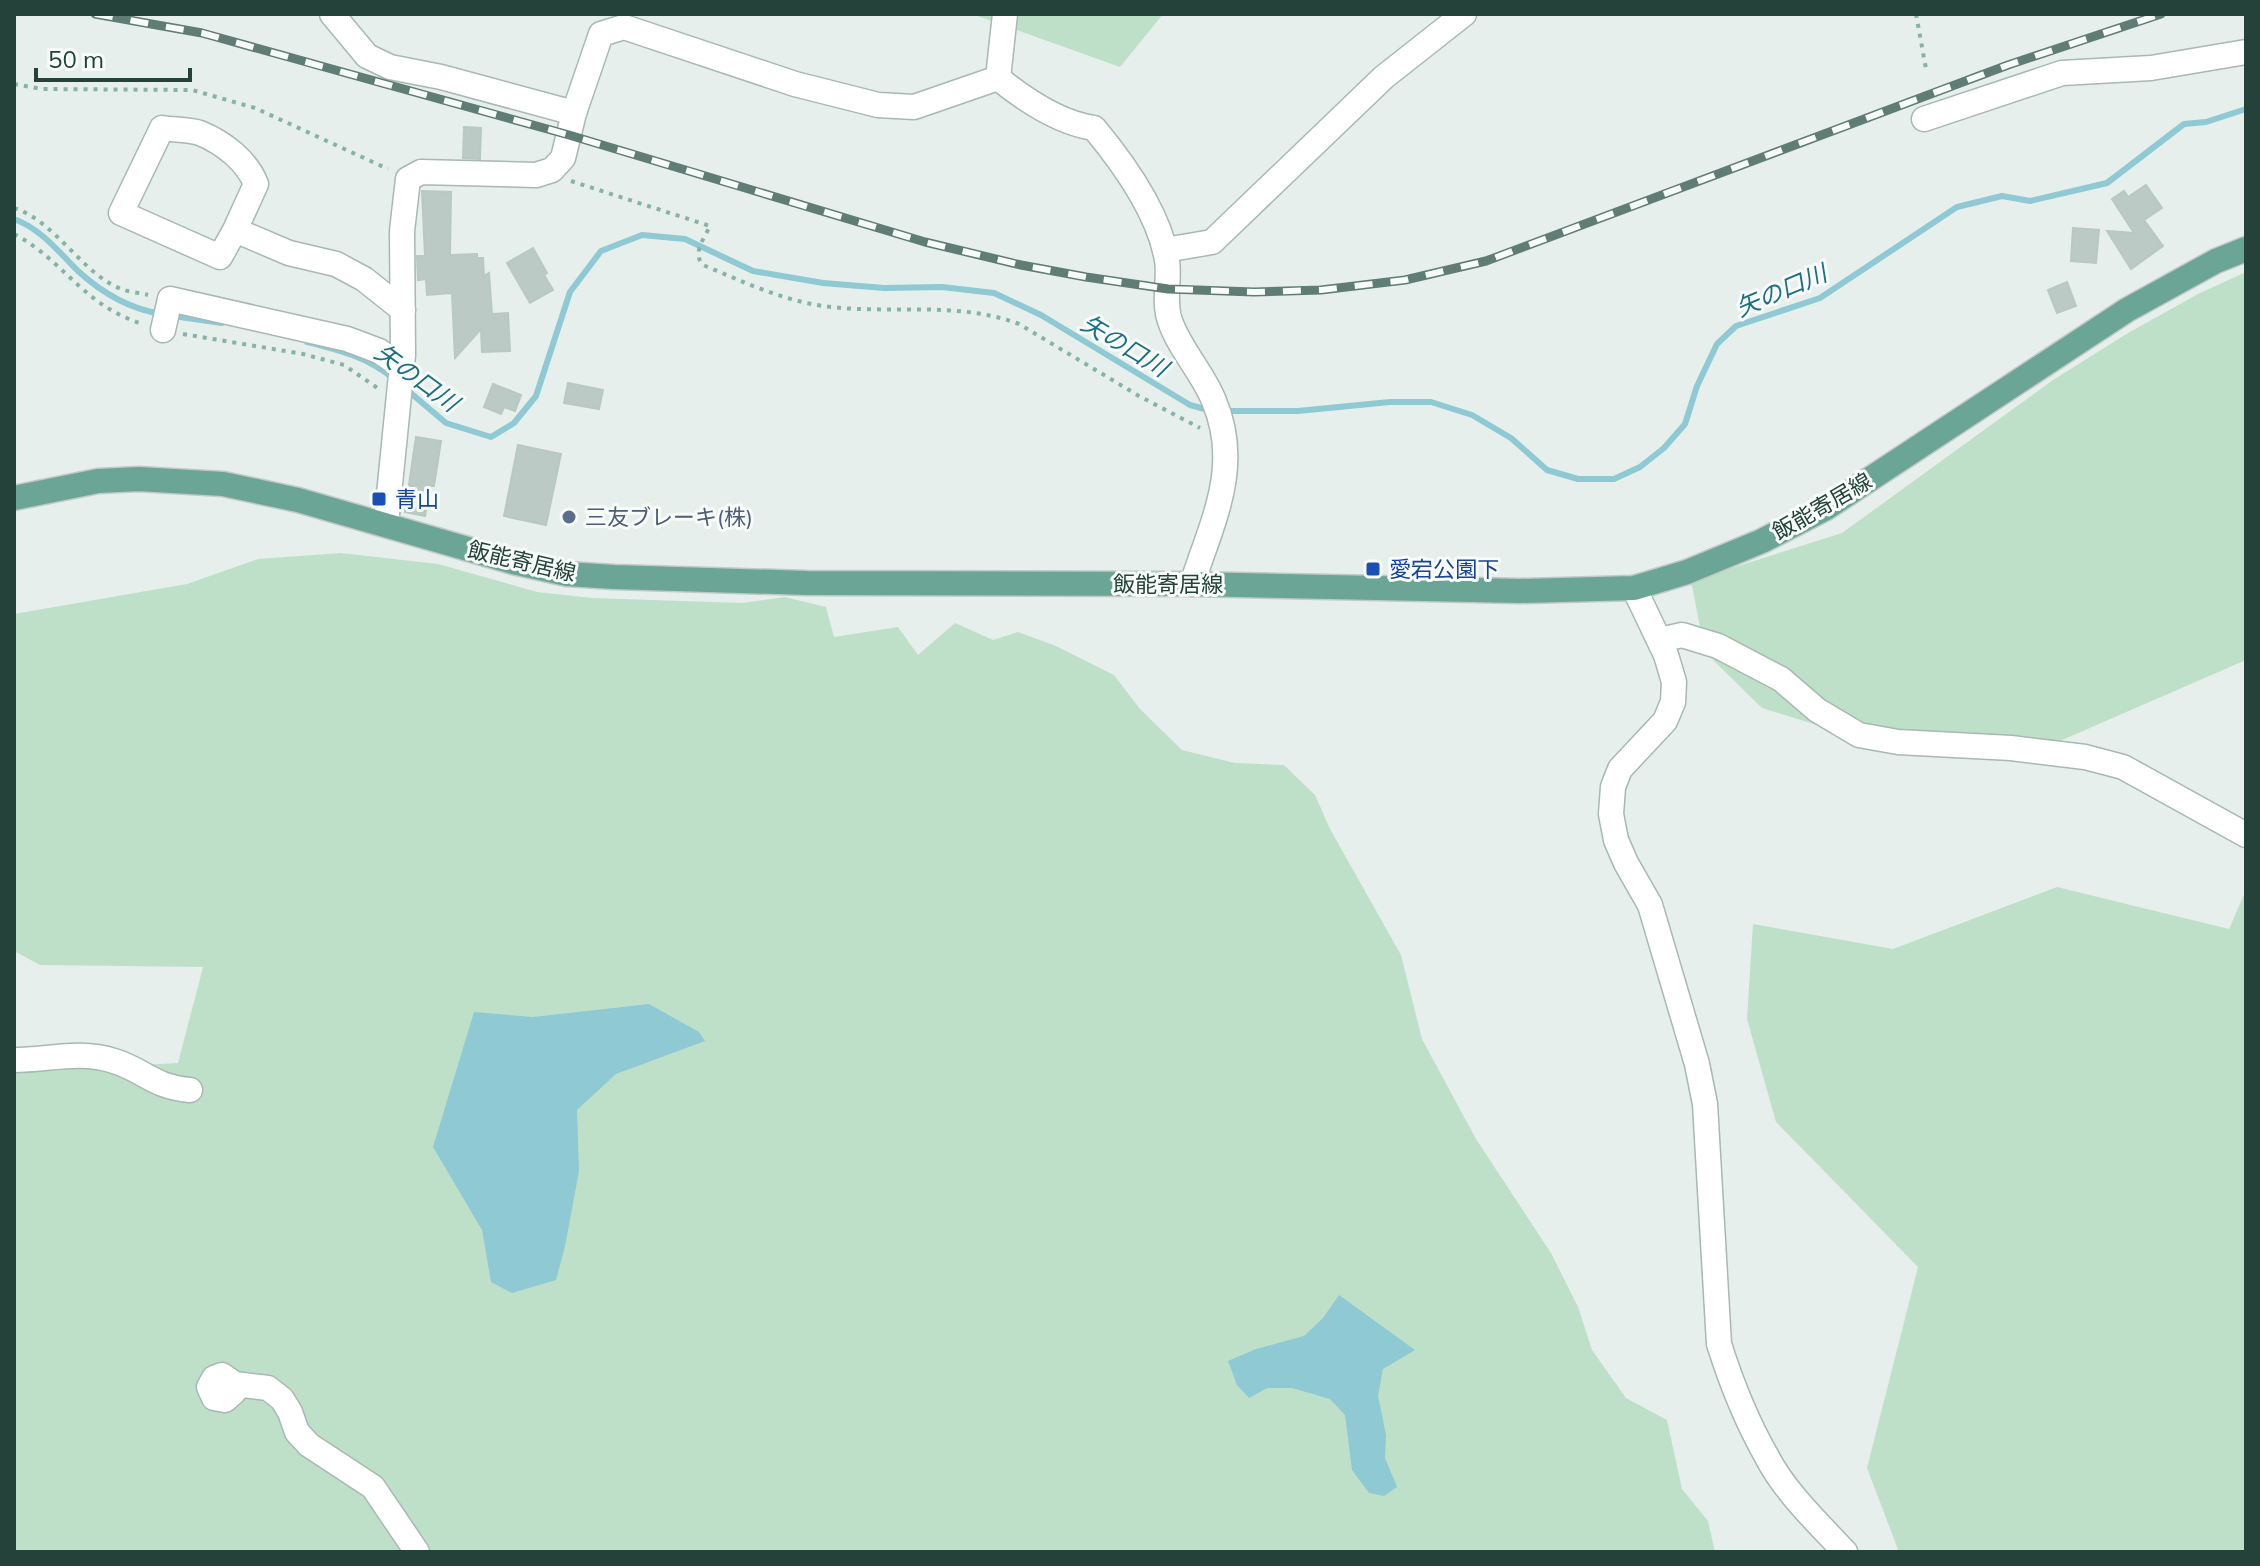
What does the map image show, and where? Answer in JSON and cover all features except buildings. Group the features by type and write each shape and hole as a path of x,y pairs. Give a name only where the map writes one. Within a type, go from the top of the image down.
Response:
{"main road":[{"name":"飯能寄居線","path":"14,498 111,480 223,484 298,500 513,562 583,575 807,583 1192,584 1520,591 1634,588 1687,572 1826,508 2127,310 2216,261 2246,249"}],"street":[{"path":"332,14 367,56 390,67 441,77 574,113"},
{"path":"998,78 1005,14"},
{"path":"1165,250 1212,242 1384,77 1464,14"},
{"path":"386,524 401,368 402,231 408,179 421,172 536,175 552,170 563,158 600,24 624,27 795,84 878,105 914,107 998,78"},
{"path":"1924,119 2062,73 2151,68 2246,52"},
{"path":"998,78 1035,104 1076,125 1094,128 1128,168 1165,250 1169,320 1214,400 1224,432 1225,480 1192,584"},
{"path":"162,128 199,133 232,151 250,169 256,184 235,230 220,257 121,213 162,128"},
{"path":"235,230 289,253 336,264 364,279 403,310"},
{"path":"167,314 347,339 379,351 401,368"},
{"path":"1634,588 1660,640 1674,682 1673,702 1665,721 1620,769 1613,787 1611,814 1616,840 1650,905 1697,1064 1705,1104 1716,1324 1724,1360 1767,1458 1845,1552"},
{"path":"1660,640 1682,635 1718,646 1781,679 1817,710 1859,735 1898,742 2011,748 2085,757 2123,767 2246,835"},
{"path":"14,1060 76,1054 89,1056 116,1061 170,1088 190,1090"},
{"path":"235,1384 268,1388 282,1399 297,1432 309,1445 373,1487 417,1552"}],"path":[{"path":"1916,14 1926,69"},
{"path":"14,84 42,89 192,90 255,108 408,179"},
{"path":"545,172 710,226 697,251 703,265 783,297 830,307 961,310 998,316 1019,324 1189,424 1224,432"},
{"path":"14,208 39,222 92,270 121,290 167,314 344,365 398,401"},
{"path":"14,234 39,250 92,299 122,317 167,314"}],"green space":[{"path":"972,14 1163,14 1120,67"},
{"path":"2246,272 2246,660 2046,747 1843,733 1762,708 1705,652 1691,581 1842,533 2053,380 2128,333 2198,294"},
{"path":"341,553 438,564 537,592 592,598 742,603 785,597 826,607 834,637 898,627 918,655 955,623 993,640 1018,632 1056,646 1114,675 1140,709 1182,750 1235,763 1284,765 1315,795 1330,829 1401,955 1422,1039 1476,1139 1551,1253 1578,1307 1592,1350 1626,1398 1667,1420 1682,1489 1708,1521 1715,1552 14,1552 14,1072 178,1063 203,967 40,965 14,951 14,614 187,584 258,559"},
{"path":"2057,887 2229,929 2246,890 2246,1552 1899,1552 1867,1468 1918,1267 1776,1122 1747,1019 1753,924 1893,949"}],"water":[{"path":"649,1004 699,1032 705,1041 616,1074 577,1110 579,1171 556,1280 512,1293 491,1282 482,1230 433,1147 474,1012 533,1017"},
{"path":"1339,1295 1415,1350 1383,1369 1378,1396 1386,1435 1385,1458 1397,1487 1384,1496 1369,1493 1352,1470 1345,1415 1330,1399 1292,1388 1267,1388 1249,1398 1237,1385 1228,1361 1256,1349 1304,1336 1323,1318"}],"waterway":[{"name":"矢の口川","path":"1223,411 1298,411 1390,402 1431,402 1472,415 1511,438 1547,470 1578,479 1614,479 1640,467 1664,448 1685,424 1697,386 1717,344 1736,326 1820,298 1957,207 2002,196 2030,201 2107,183 2184,124 2206,122 2246,109"},
{"name":"矢の口川","path":"14,219 41,235 106,293 127,304 162,314"},
{"name":"矢の口川","path":"406,389 446,423 491,437 514,423 536,396 570,292 601,251 642,235 685,239 753,271 823,283 884,288 942,287 994,293 1041,315 1190,405 1212,411"},
{"name":"矢の口川","path":"173,316 222,323"},
{"name":"矢の口川","path":"307,342 342,351 394,379"}],"railway":[{"path":"95,14 202,33 569,135 925,242 1086,277 1168,289 1254,292 1321,290 1405,280 1486,261 2008,65 2161,14"}],"place":[{"name":"青山","path":"379,499"},
{"name":"三友ブレーキ(株)","path":"569,517"},
{"name":"愛宕公園下","path":"1373,569"}]}
